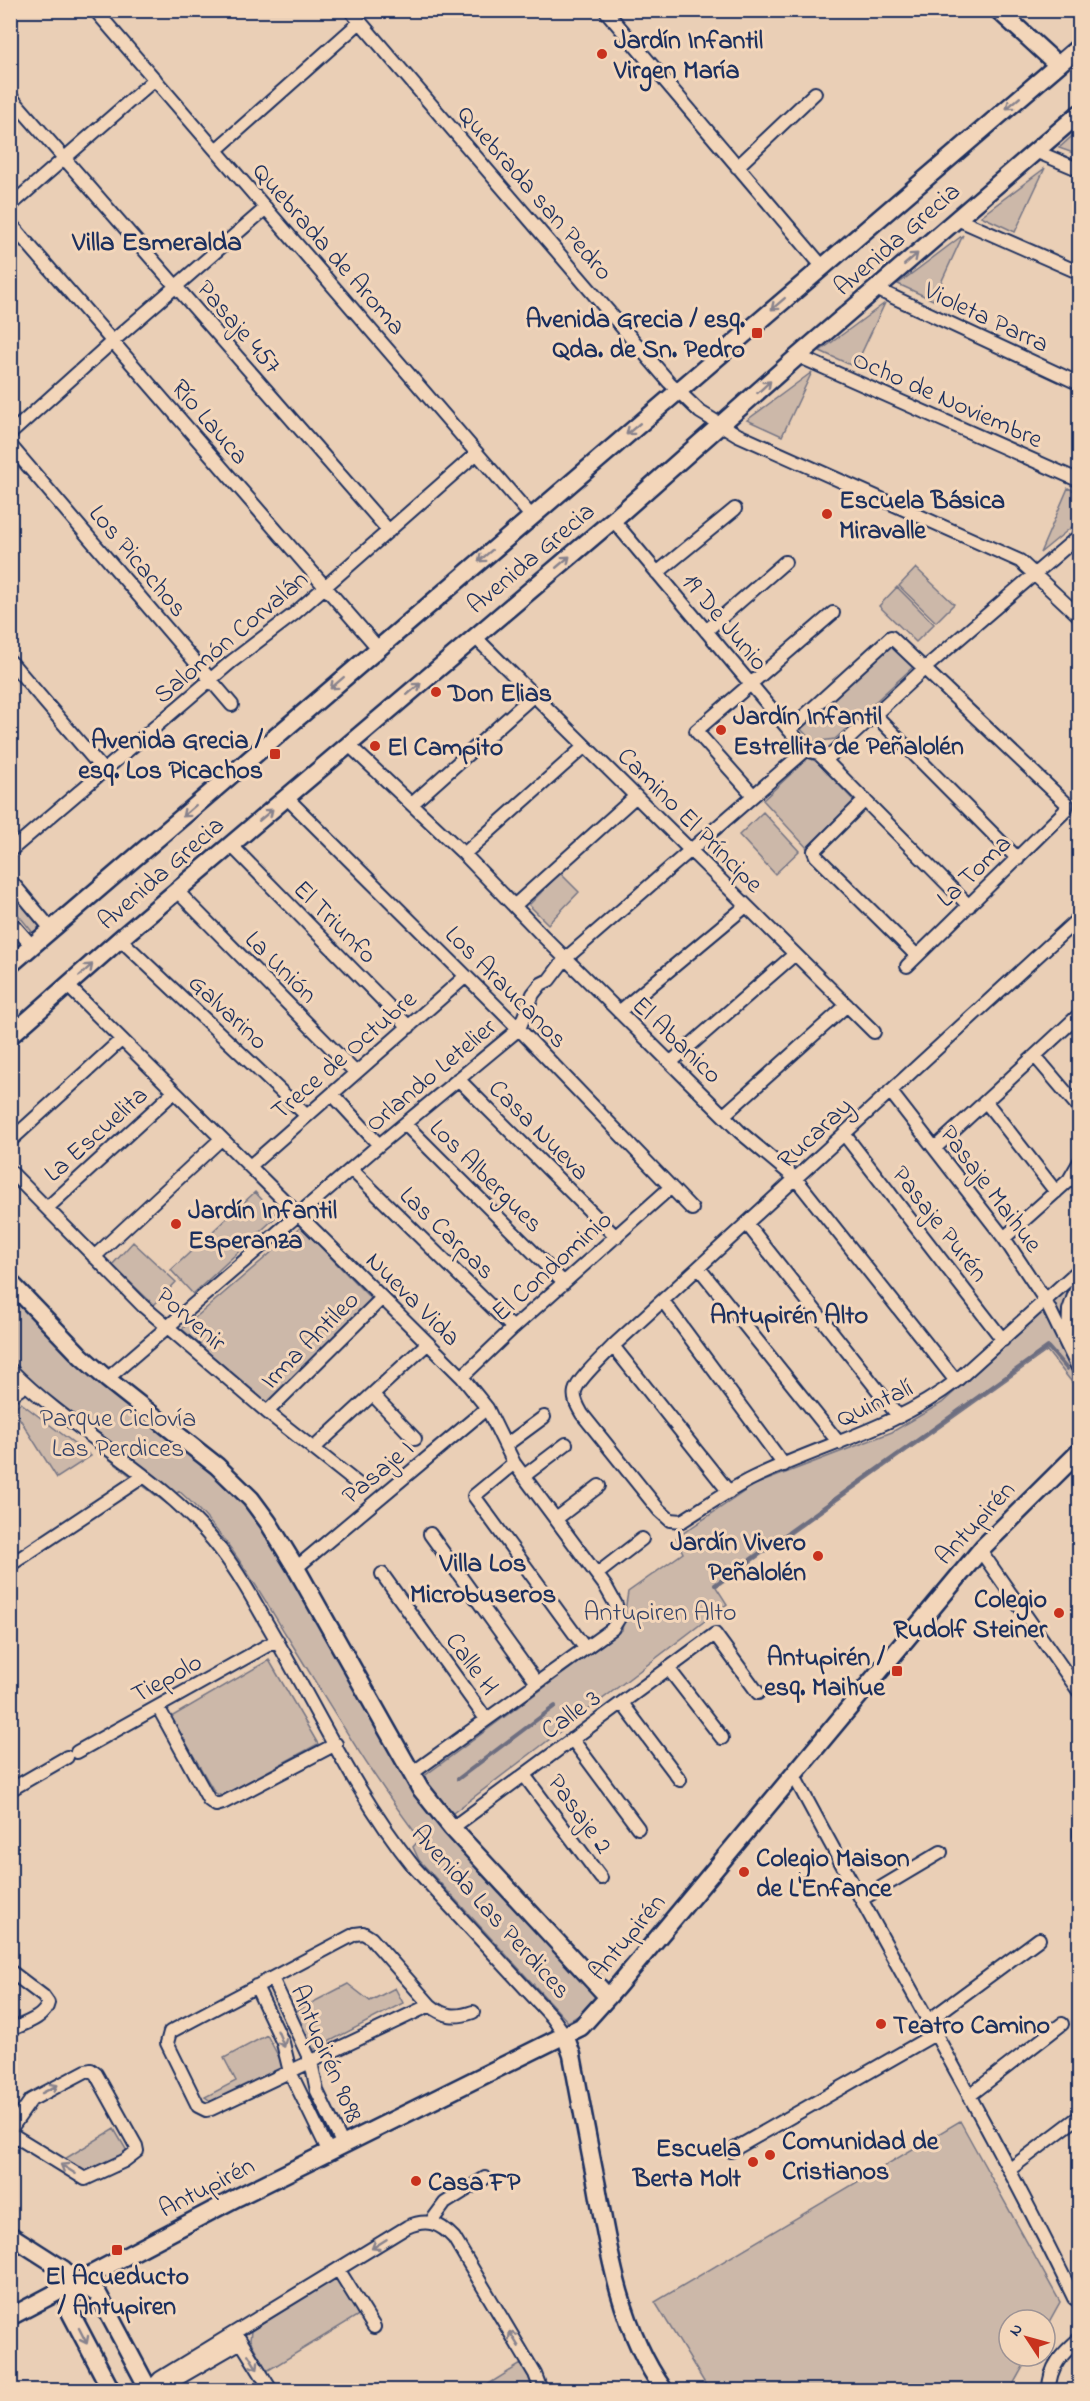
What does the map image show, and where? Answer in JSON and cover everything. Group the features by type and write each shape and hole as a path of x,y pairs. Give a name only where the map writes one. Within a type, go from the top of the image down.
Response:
{"street":[{"name":"Quebrada de Aroma","path":"95,10 531,516"},
{"name":"Quebrada san Pedro","path":"350,10 683,397 720,426 1020,561 1080,617"},
{"path":"605,10 822,266"},
{"path":"998,10 1058,66"},
{"path":"216,150 360,22"},
{"name":"Avenida Grecia","path":"10,964 531,516 683,397 822,266 1080,46"},
{"path":"10,206 155,79"},
{"path":"737,167 815,93"},
{"name":"Pasaje 457","path":"10,96 389,531"},
{"name":"Avenida Grecia","path":"10,1036 120,939 613,520 798,356 1080,113"},
{"path":"1035,151 1080,170"},
{"path":"10,434 112,341 266,208"},
{"path":"957,219 1080,273"},
{"name":"Río Lauca","path":"10,223 378,648"},
{"name":"Violeta Parra","path":"876,289 1080,384"},
{"name":"Ocho de Noviembre","path":"798,356 1080,481"},
{"name":"Los Picachos","path":"10,444 232,705"},
{"name":"Salomón Corvalán","path":"10,851 324,587 477,453"},
{"path":"657,573 735,509"},
{"name":"19 De Junio","path":"613,520 806,750"},
{"path":"806,750 830,756 925,668 1080,534"},
{"path":"706,631 785,562"},
{"path":"753,795 696,731 833,613"},
{"name":"Camino El Príncipe","path":"475,637 874,1032"},
{"path":"789,730 891,637 925,668"},
{"path":"10,661 104,771"},
{"name":"La Toma","path":"907,966 1018,859 1065,811 1067,804 925,668"},
{"path":"412,804 534,695"},
{"path":"874,714 1018,859"},
{"name":"El Abanico","path":"349,745 464,854 565,959 760,1151 796,1179 957,1381"},
{"path":"464,854 585,746"},
{"name":"Orlando Letelier","path":"107,1379 379,1145 519,1029 532,994 541,984 549,980 565,959 689,849 806,750"},
{"path":"818,753 969,906"},
{"path":"514,906 636,796"},
{"name":"Los Araucanos","path":"287,798 519,1029 692,1209"},
{"path":"865,800 814,851 816,856 917,956"},
{"name":"El Triunfo","path":"231,845 409,1027"},
{"path":"10,880 51,929"},
{"name":"La Unión","path":"177,891 355,1072"},
{"path":"620,1012 746,906"},
{"name":"Rucaray","path":"659,1510 582,1414 576,1403 575,1391 580,1381 614,1346 1080,917"},
{"path":"10,921 32,946"},
{"name":"Galvarino","path":"120,939 307,1116"},
{"path":"671,1062 795,954"},
{"name":"Trece de Octubre","path":"250,1166 466,976"},
{"name":"Nueva Vida","path":"68,986 462,1377 487,1408 514,1463 597,1574 616,1605 619,1618 612,1629"},
{"path":"724,1115 847,1005"},
{"path":"935,1148 1080,1014"},
{"path":"10,1141 121,1040"},
{"path":"1035,1056 1080,1109"},
{"name":"Casa Nueva","path":"458,1079 616,1237"},
{"name":"Pasaje Maihue","path":"890,1091 1004,1238 1045,1300 1080,1372"},
{"name":"La Escuelita","path":"47,1208 174,1092"},
{"path":"332,1094 379,1145"},
{"path":"986,1102 1056,1192"},
{"name":"Los Albergues","path":"405,1124 564,1283"},
{"name":"Pasaje Purén","path":"844,1134 1003,1340"},
{"path":"94,1257 221,1139"},
{"path":"1004,1238 1070,1180 1080,1161"},
{"name":"Las Carpas","path":"351,1169 513,1328"},
{"name":"Porvenir","path":"10,1171 143,1306 267,1412 358,1484"},
{"name":"El Condominio","path":"462,1377 513,1328 671,1187"},
{"path":"747,1224 899,1417"},
{"path":"699,1268 838,1443"},
{"name":"Quintalí","path":"659,1510 670,1520 682,1521 753,1478 899,1417 935,1398 957,1381 1080,1269"},
{"name":"Pasaje Maihue","path":"1068,1347 1069,1310 1080,1278"},
{"name":"Avenida Las Perdices","path":"10,1282 81,1356 234,1481 268,1522 411,1774 431,1803 608,1997"},
{"name":"Irma Antileo","path":"267,1412 382,1298"},
{"path":"663,1302 784,1466"},
{"path":"313,1449 428,1343"},
{"path":"614,1346 729,1492"},
{"name":"Avenida Las Perdices","path":"10,1369 26,1385 184,1508 210,1536 231,1564 277,1640 382,1824 400,1849 566,2035 572,2055 606,2239 627,2316 644,2359 664,2391"},
{"path":"10,1396 26,1385"},
{"path":"373,1395 415,1439"},
{"name":"Pasaje I","path":"296,1568 487,1408"},
{"path":"506,1445 544,1417"},
{"path":"524,1476 566,1444"},
{"name":"Antupirén","path":"10,2317 221,2206 566,2035 590,2019 980,1550 1077,1460"},
{"path":"514,1463 474,1496 585,1648"},
{"path":"10,1565 144,1476"},
{"path":"556,1519 599,1486"},
{"path":"430,1534 537,1683"},
{"path":"597,1574 642,1539"},
{"path":"980,1550 1080,1693"},
{"name":"Calle H","path":"382,1574 486,1719"},
{"name":"Calle 3","path":"411,1774 612,1629"},
{"name":"Calle 3","path":"452,1828 715,1634 758,1693"},
{"name":"Tiepolo","path":"10,1790 277,1640"},
{"path":"668,1668 722,1738"},
{"path":"622,1703 680,1780"},
{"path":"158,1707 209,1800 216,1805 336,1744"},
{"path":"572,1739 638,1828"},
{"name":"Pasaje 2","path":"524,1774 601,1878"},
{"path":"794,1774 1009,2170 1074,2298 1080,2302"},
{"path":"1080,1830 1080,1836"},
{"path":"862,1899 941,1852"},
{"path":"256,1986 363,1933 371,1938 430,2005 441,2014 460,2017 473,2012"},
{"path":"928,2021 1039,1939"},
{"path":"10,1971 43,1996 48,2003 41,2015 10,2030"},
{"name":"Antupirén 9098","path":"272,1978 311,2062 317,2091 336,2148"},
{"name":"Antupirén 9098","path":"290,2072 206,2110 197,2104 167,2043 167,2036 172,2031 256,1986 283,2043 290,2072 336,2148"},
{"path":"290,2072 430,2005"},
{"path":"969,2096 1062,2024"},
{"path":"731,2151 935,2034"},
{"path":"91,2070 96,2074 137,2151 124,2162 85,2179 10,2132 27,2104 37,2096 91,2070"},
{"path":"1009,2170 1080,2116"},
{"path":"431,2222 445,2203 484,2178"},
{"path":"10,2235 63,2269 77,2283 98,2294 149,2390 160,2378 238,2338 338,2270 407,2227 421,2221 431,2222 454,2238 535,2374 541,2391"},
{"path":"338,2270 374,2327"},
{"path":"77,2283 68,2307 111,2391"},
{"path":"238,2338 271,2391"},
{"path":"1049,2391 1057,2361 1080,2338"}],"green space":[{"path":"1079,130 1079,155 1059,148"},
{"path":"1045,168 1015,232 981,216"},
{"path":"963,235 933,300 898,284"},
{"path":"885,303 855,367 820,351"},
{"path":"812,372 782,436 747,420"},
{"path":"1068,488 1079,493 1079,521 1040,553"},
{"path":"916,568 954,604 936,622 899,586"},
{"path":"897,587 934,624 916,642 879,606"},
{"path":"889,642 913,667 835,739 813,742 798,726"},
{"path":"808,758 816,761 855,802 807,848 763,800"},
{"path":"763,812 799,851 775,874 739,835"},
{"path":"560,873 579,892 548,924 529,905"},
{"path":"10,883 46,924 34,934 11,906"},
{"path":"255,1192 277,1216 193,1294 171,1270"},
{"path":"301,1227 375,1303 266,1404 182,1329"},
{"path":"133,1242 176,1282 154,1305 112,1265"},
{"name":"Antupiren Alto","path":"1079,1279 1079,1391 1047,1351 716,1587 727,1604 449,1816 419,1780 622,1630 628,1592 683,1553 676,1538 754,1485 892,1432 942,1403"},
{"name":"Parque Ciclovía Las Perdices","path":"10,1292 222,1478 266,1521 407,1782 601,1995 586,2011 568,2022 419,1860 413,1847 420,1839 367,1764 250,1576 210,1522 179,1491 167,1504 67,1424 11,1371"},
{"path":"21,1403 91,1456 57,1478 13,1408"},
{"path":"269,1660 318,1744 222,1796 215,1793 171,1717"},
{"path":"348,1984 370,2001 395,1988 403,2003 313,2050 294,2012"},
{"path":"267,2035 284,2067 215,2104 205,2097 236,2081 224,2058"},
{"path":"960,2121 1060,2302 1057,2308 997,2308 997,2368 1022,2368 1010,2390 709,2390 655,2302"},
{"path":"114,2129 127,2151 120,2161 87,2172 63,2160"},
{"path":"338,2278 359,2313 357,2316 267,2371 250,2340 251,2331"},
{"path":"521,2364 531,2381 533,2390 479,2390"}],"waterway":[{"path":"715,1585 1048,1347 1067,1369"},
{"path":"458,1779 555,1706"}],"place":[{"name":"Jardín Infantil Virgen María","path":"602,54"},
{"name":"Avenida Grecia / esq. Qda. de Sn. Pedro","path":"757,333"},
{"name":"Escuela Básica Miravalle","path":"827,514"},
{"name":"Don Elias","path":"436,692"},
{"name":"Jardín Infantil Estrellita de Peñalolén","path":"721,730"},
{"name":"El Campito","path":"375,746"},
{"name":"Avenida Grecia / esq. Los Picachos","path":"275,754"},
{"name":"Jardín Infantil Esperanza","path":"176,1224"},
{"name":"Jardín Vivero Peñalolén","path":"818,1556"},
{"name":"Colegio Rudolf Steiner","path":"1059,1613"},
{"name":"Antupirén / esq. Maihue","path":"897,1671"},
{"name":"Colegio Maison de L'Enfance","path":"744,1872"},
{"name":"Teatro Camino","path":"881,2024"},
{"name":"Comunidad de Cristianos","path":"770,2155"},
{"name":"Escuela Berta Molt","path":"753,2162"},
{"name":"Casa FP","path":"416,2181"},
{"name":"El Acueducto / Antupiren","path":"117,2250"}],"district":[{"name":"Villa Esmeralda","path":"157,241"},
{"name":"Antupirén Alto","path":"789,1314"},
{"name":"Villa Los Microbuseros","path":"483,1578"}]}
